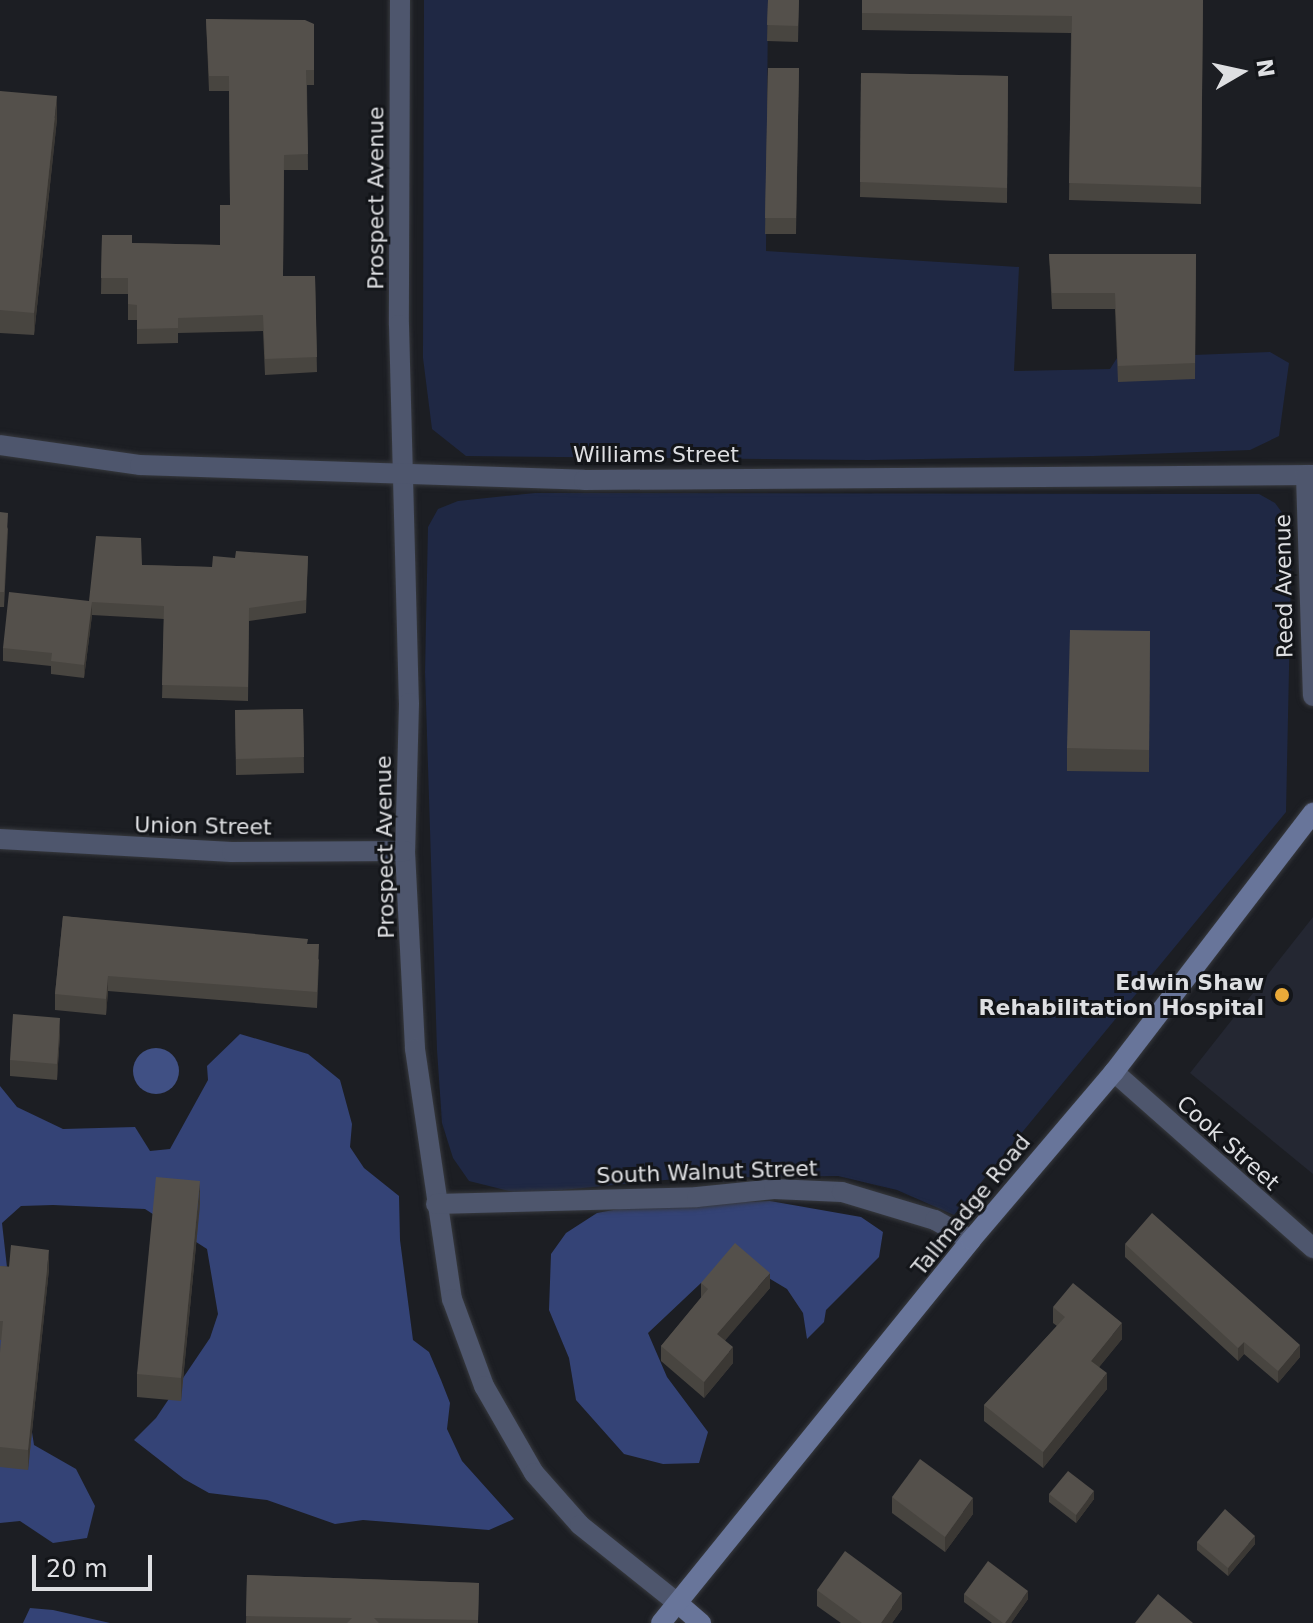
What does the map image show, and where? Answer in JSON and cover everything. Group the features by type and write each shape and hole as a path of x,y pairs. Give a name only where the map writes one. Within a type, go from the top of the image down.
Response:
{"street":[{"name":"Prospect Avenue","path":"400,0 405,851 415,1049 452,1299 484,1386 515,1444 572,1517 680,1605"},
{"name":"Williams Street","path":"0,445 140,465 404,470 584,480 1310,475"},
{"name":"Reed Avenue","path":"1310,475 1313,696"},
{"name":"Tallmadge Road","path":"661,1623 680,1605 971,1240 1114,1072 1313,813"},
{"name":"Union Street","path":"0,839 203,851 405,851"},
{"name":"Cook Street","path":"1114,1072 1313,1248"},
{"name":"South Walnut Street","path":"436,1204 697,1197 774,1189 842,1192 935,1220 971,1240"},
{"path":"680,1605 701,1623"}],"shaded area":[{"path":"424,0 768,0 766,251 1019,267 1014,371 1110,369 1117,358 1270,352 1289,363 1279,436 1250,450 1093,456 868,460 466,456 432,429 423,358"},
{"path":"535,493 1259,494 1275,503 1292,526 1286,812 954,1215 897,1190 838,1176 686,1178 521,1194 469,1181 453,1158 442,1123 437,1050 425,672 428,527 438,509 458,501"},
{"name":"Edwin Shaw Rehabilitation Hospital","path":"1313,917 1313,1174 1190,1073"},
{"path":"240,1034 308,1054 340,1080 352,1124 350,1147 364,1168 399,1196 400,1240 413,1340 429,1352 450,1403 447,1429 462,1461 514,1519 489,1530 363,1520 335,1524 267,1500 209,1493 184,1479 134,1440 156,1418 210,1338 218,1314 207,1249 145,1209 53,1205 21,1206 2,1223 9,1285 34,1445 76,1469 95,1506 87,1538 53,1543 20,1521 0,1523 0,1086 17,1107 63,1129 135,1127 150,1151 170,1149 208,1080 207,1066"},
{"path":"156,1048 172,1055 179,1071 172,1087 156,1094 140,1087 133,1071 140,1055"},
{"path":"770,1201 861,1217 883,1232 879,1257 826,1310 824,1322 807,1339 803,1313 787,1289 762,1274 701,1283 648,1333 667,1377 708,1432 699,1463 663,1464 624,1454 576,1400 569,1358 549,1310 551,1254 566,1233 597,1213 635,1206"},
{"path":"30,1608 53,1610 110,1623 23,1623"}],"building":[{"path":"768,0 799,0 798,26 767,25"},
{"path":"862,0 1203,0 1201,187 1069,183 1072,16 862,13"},
{"path":"206,19 305,20 314,24 314,70 306,70 308,154 284,155 283,276 315,276 317,357 265,359 263,315 178,318 178,328 137,329 137,305 128,304 128,278 101,278 102,235 132,235 132,243 220,245 220,205 230,205 229,76 209,76"},
{"path":"768,68 799,68 796,218 765,218"},
{"path":"861,73 1008,76 1007,188 860,182"},
{"path":"0,91 57,96 34,313 0,310"},
{"path":"1049,254 1196,254 1195,363 1118,366 1115,293 1052,293"},
{"path":"0,512 8,513 4,592 0,592"},
{"path":"96,536 141,538 142,565 212,567 213,556 235,558 236,551 308,556 306,600 249,608 248,687 162,685 164,606 92,602 84,665 51,661 52,653 3,648 9,592 89,601"},
{"path":"1070,630 1150,631 1149,750 1067,748"},
{"path":"303,709 304,757 236,759 235,710"},
{"path":"63,916 308,939 307,944 319,944 317,992 108,976 106,999 55,994"},
{"path":"13,1014 60,1018 57,1064 10,1060"},
{"path":"156,1177 200,1181 181,1378 137,1374"},
{"path":"1152,1213 1300,1345 1278,1371 1244,1342 1238,1348 1125,1244"},
{"path":"735,1243 770,1273 717,1334 733,1347 704,1382 661,1346 708,1289 701,1283"},
{"path":"11,1245 49,1250 28,1450 0,1447 3,1321 0,1321 0,1266 9,1267"},
{"path":"1073,1283 1122,1323 1091,1361 1107,1373 1043,1452 984,1405 1065,1317 1053,1307"},
{"path":"920,1459 973,1498 945,1537 892,1497"},
{"path":"1068,1471 1094,1491 1076,1515 1049,1494"},
{"path":"1225,1509 1255,1536 1228,1568 1197,1542"},
{"path":"845,1551 902,1593 881,1623 862,1623 817,1590"},
{"path":"988,1561 1028,1591 1005,1623 964,1594"},
{"path":"247,1575 479,1583 478,1620 374,1618 379,1623 347,1623 352,1618 246,1616"},
{"path":"1158,1594 1193,1623 1135,1623"}],"place":[{"name":"Edwin Shaw Rehabilitation Hospital","path":"1282,995"}]}
